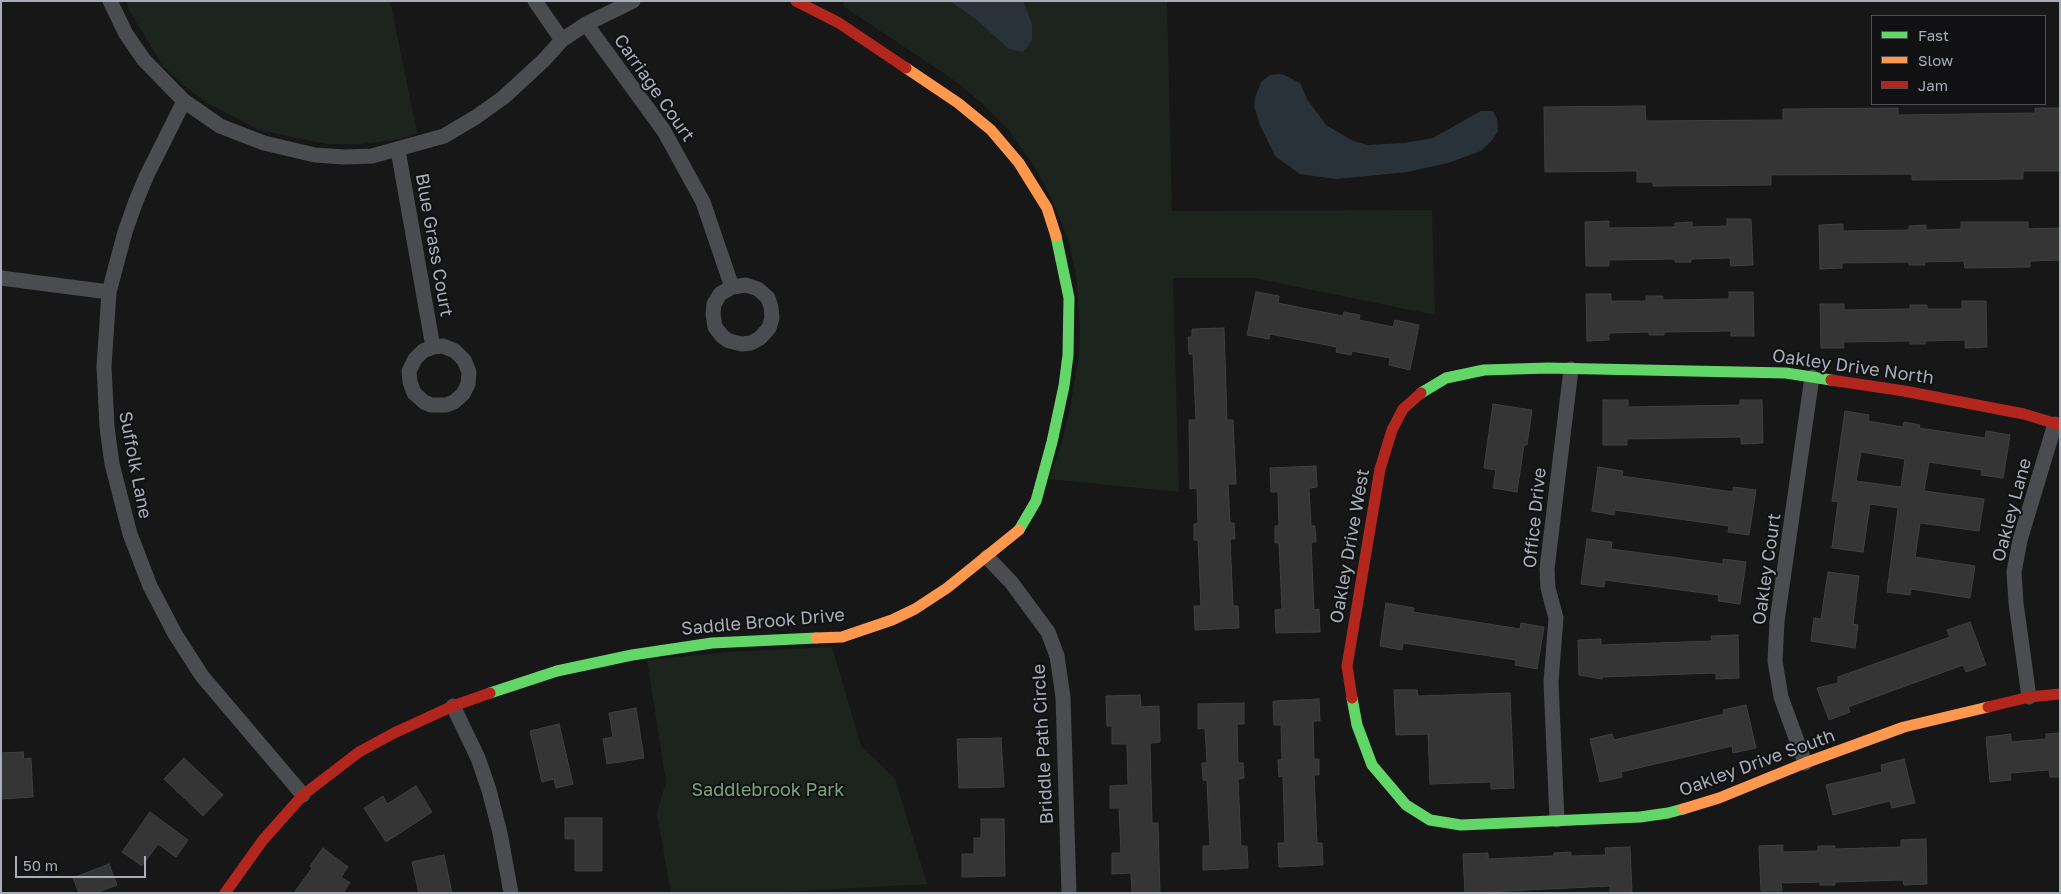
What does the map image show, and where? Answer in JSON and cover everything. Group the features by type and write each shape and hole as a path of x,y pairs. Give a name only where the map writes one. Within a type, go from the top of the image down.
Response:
{"street":[{"path":"110,1 137,51 184,101 220,126 264,143 315,155 344,157 372,156 444,136 476,118 504,97 544,60 562,40 609,6 633,1"},
{"path":"535,1 562,40"},
{"name":"Saddle Brook Drive","path":"225,893 263,840 303,795 359,752 394,733 453,706 557,671 632,655 712,644 842,637 892,620 915,609 987,558 1018,530 1036,501 1052,442 1064,386 1070,326 1069,298 1060,251 1047,208 1018,163 991,130 958,102 847,28 796,1"},
{"name":"Carriage Court","path":"586,24 668,138 703,202 732,287"},
{"name":"Suffolk Lane","path":"184,101 147,174 136,201 125,232 109,292 104,366 106,420 112,464 130,534 161,609 202,676 303,795"},
{"name":"Blue Grass Court","path":"398,150 433,346"},
{"path":"1,278 109,292"},
{"path":"433,346 442,346 456,351 464,360 469,372 468,384 463,394 454,402 446,405 431,405 424,402 414,393 410,382 409,371 414,358 433,346"},
{"name":"Oakley Drive North","path":"1548,368 1758,371 1904,391 2024,414 2058,424"},
{"name":"Oakley Drive West","path":"1430,820 1406,805 1372,765 1357,725 1347,666 1383,455 1392,430 1403,409 1422,392 1438,382 1462,374 1484,370 1548,368"},
{"name":"Office Drive","path":"1557,820 1551,682 1556,618 1548,588 1547,570 1571,369"},
{"name":"Oakley Court","path":"1805,762 1780,697 1775,661 1778,621 1812,377"},
{"name":"Oakley Lane","path":"2029,697 2016,602 2014,572 2020,540 2058,424"},
{"name":"Briddle Path Circle","path":"987,558 1011,582 1048,632 1058,656 1063,697 1069,893"},
{"name":"Oakley Drive South","path":"1430,820 1461,825 1640,817 1668,813 1719,798 1805,762 1933,719 2029,697 2060,694"},
{"path":"453,706 478,758 489,790 500,833 511,893"}],"green space":[{"path":"126,1 390,1 417,133 401,139 362,144 326,144 259,130 207,103 184,86 163,66 129,10"},
{"path":"844,1 1167,1 1172,211 1432,210 1435,315 1254,278 1173,278 1179,492 1049,479 1063,439 1070,408 1079,355 1080,328 1076,275 1069,243 1058,214 1034,166 1008,129 984,105 954,80 843,6"},
{"name":"Saddlebrook Park","path":"832,647 861,746 895,779 927,884 766,893 671,893 657,814 666,781 647,660 730,652"}],"shaded area":[{"path":"950,1 1023,1 1032,24 1032,40 1022,52 1009,49 977,20"},
{"path":"1282,74 1300,83 1307,99 1326,125 1353,141 1368,145 1404,143 1433,138 1481,111 1493,111 1497,119 1498,131 1481,151 1448,163 1407,172 1336,179 1300,174 1275,156 1260,125 1254,106 1261,82 1270,75"}],"building":[{"path":"1645,106 1646,121 1783,120 1783,109 1898,108 1898,115 2035,113 2035,108 2060,108 2060,171 2023,171 2023,179 1912,180 1912,174 1771,175 1771,185 1653,186 1653,182 1637,182 1637,171 1545,172 1544,107"},
{"path":"1727,219 1751,219 1753,265 1731,266 1730,258 1691,259 1691,262 1675,262 1675,259 1609,260 1609,266 1586,266 1585,222 1609,221 1609,228 1675,227 1675,223 1692,222 1692,227 1727,226"},
{"path":"1961,222 2028,222 2028,229 2060,228 2060,260 2030,261 2030,267 1965,268 1964,261 1924,262 1925,265 1909,265 1909,262 1842,263 1842,268 1820,269 1819,225 1843,224 1843,231 1909,230 1909,226 1926,225 1926,230 1961,229"},
{"path":"1256,292 1279,296 1278,303 1343,316 1344,312 1360,315 1359,320 1393,327 1395,320 1419,325 1410,370 1389,365 1390,358 1352,351 1351,355 1336,352 1337,347 1270,334 1269,339 1247,335"},
{"path":"1729,292 1753,292 1754,336 1731,336 1731,331 1664,332 1664,335 1649,335 1649,332 1609,333 1609,340 1587,341 1586,294 1611,294 1611,301 1646,301 1646,296 1663,296 1663,300 1729,299"},
{"path":"1962,301 1986,301 1987,347 1965,348 1965,340 1925,341 1925,344 1910,344 1910,341 1843,342 1844,348 1821,348 1820,304 1844,304 1844,310 1910,309 1910,305 1927,305 1927,309 1962,309"},
{"path":"1224,328 1227,420 1233,420 1236,484 1228,484 1230,523 1234,523 1235,539 1230,539 1233,606 1238,606 1239,628 1195,630 1194,606 1201,606 1198,540 1194,540 1194,524 1198,523 1197,488 1190,489 1189,420 1196,420 1193,354 1189,354 1188,337 1192,337 1192,329"},
{"path":"1603,400 1628,400 1628,407 1740,405 1740,400 1762,400 1763,443 1741,444 1741,437 1627,439 1627,445 1603,445"},
{"path":"1493,404 1532,410 1527,445 1524,445 1517,492 1493,488 1496,470 1484,468"},
{"path":"1845,411 1869,415 1868,421 1903,427 1904,422 1920,425 1919,428 1985,438 1986,431 2010,435 2003,478 1981,475 1982,470 1929,462 1924,491 1984,499 1979,531 1920,523 1915,557 1975,566 1970,598 1911,589 1910,595 1887,592 1898,508 1870,504 1863,552 1832,548 1838,502 1832,501","holes":["1861,452 1905,459 1901,487 1856,481"]},
{"path":"1316,466 1317,487 1309,488 1311,526 1315,526 1316,542 1311,542 1314,610 1319,609 1320,632 1276,633 1275,610 1282,609 1279,543 1275,543 1275,526 1279,526 1278,492 1271,492 1270,468"},
{"path":"1598,467 1623,471 1622,476 1733,492 1733,487 1756,490 1749,535 1728,532 1729,526 1615,510 1614,515 1592,511"},
{"path":"1587,539 1612,542 1611,549 1723,564 1723,559 1746,562 1740,604 1718,601 1719,595 1605,580 1604,587 1581,584"},
{"path":"1828,572 1859,576 1853,624 1858,625 1855,648 1811,641 1814,618 1821,619"},
{"path":"1386,603 1414,608 1413,612 1520,629 1521,623 1544,627 1537,669 1515,665 1516,660 1403,643 1402,650 1380,646"},
{"path":"1970,622 1986,665 1966,672 1963,665 1848,707 1850,712 1829,720 1817,688 1838,683 1838,677 1950,637 1947,630"},
{"path":"1738,635 1739,678 1716,679 1716,673 1602,677 1602,679 1579,675 1578,640 1601,639 1601,645 1712,641 1711,636"},
{"path":"1394,690 1417,690 1418,696 1510,693 1514,788 1491,789 1491,782 1430,784 1428,734 1396,735"},
{"path":"1140,695 1141,707 1159,706 1160,742 1150,743 1152,823 1158,823 1160,893 1132,893 1131,873 1112,874 1112,853 1121,853 1119,808 1110,808 1110,786 1128,785 1127,744 1112,744 1112,726 1107,726 1106,696"},
{"path":"1319,699 1320,721 1313,721 1314,759 1319,759 1319,775 1314,775 1317,843 1322,843 1323,865 1279,867 1278,843 1285,843 1283,776 1279,777 1278,760 1282,760 1281,725 1274,725 1273,701"},
{"path":"1244,703 1244,724 1237,724 1238,763 1243,763 1244,778 1238,779 1241,846 1247,846 1248,868 1203,870 1203,846 1210,846 1207,780 1203,780 1202,763 1207,763 1205,728 1198,729 1198,704"},
{"path":"1746,705 1756,748 1733,753 1732,746 1621,772 1622,777 1600,782 1590,739 1612,734 1614,740 1724,714 1723,710"},
{"path":"636,708 644,758 607,764 603,739 613,737 609,713"},
{"path":"559,724 573,784 556,788 554,779 542,782 530,731"},
{"path":"2060,733 2060,777 2050,777 2049,770 2010,773 2011,780 1990,782 1986,737 2011,734 2011,742 2046,739 2046,734"},
{"path":"1001,738 1004,787 959,788 957,739"},
{"path":"23,752 24,759 31,758 33,797 1,799 1,753"},
{"path":"184,758 223,795 203,816 164,779"},
{"path":"1904,759 1915,803 1892,808 1890,801 1833,815 1826,785 1882,772 1881,765"},
{"path":"416,786 432,812 386,842 364,808 383,796 387,804"},
{"path":"150,812 188,840 176,857 158,844 142,866 122,852"},
{"path":"565,818 602,818 602,871 575,871 575,839 565,839"},
{"path":"981,819 1004,819 1005,876 962,877 962,854 974,854 974,838 981,838"},
{"path":"1926,839 1927,884 1904,885 1903,880 1835,882 1835,885 1820,885 1820,882 1781,883 1782,891 1761,891 1759,846 1783,845 1783,852 1818,851 1818,846 1835,846 1835,849 1901,847 1901,840"},
{"path":"1630,847 1632,892 1610,893 1610,886 1465,893 1463,854 1488,853 1488,859 1554,856 1554,853 1571,852 1571,856 1606,855 1605,848"},
{"path":"323,848 348,867 341,877 350,883 343,893 294,893 312,868 310,866"},
{"path":"444,855 452,893 419,893 412,862"},
{"path":"109,864 117,885 96,893 79,893 73,878"}],"traffic: fast":[{"path":"1019,530 1036,501 1052,442 1064,386 1068,355 1069,298 1056,236"},
{"path":"1421,393 1446,378 1484,370 1548,368 1786,373 1831,380"},
{"path":"490,693 557,671 632,655 712,643 816,638"},
{"path":"1352,698 1357,725 1372,765 1406,805 1430,820 1461,825 1640,817 1683,809"}],"traffic: slow":[{"path":"906,68 958,103 991,130 1019,163 1047,208 1056,236"},
{"path":"816,638 842,637 892,620 915,609 947,588 1019,530"},
{"path":"1683,809 1719,798 1805,763 1904,727 1988,707"}],"traffic: jam":[{"path":"796,1 839,23 906,68"},
{"path":"1831,380 1904,391 2024,414 2060,425"},
{"path":"1352,698 1347,666 1380,469 1392,430 1403,409 1421,393"},
{"path":"225,893 263,840 303,795 359,752 394,733 453,706 490,693"},
{"path":"1988,707 2029,697 2060,694"}]}
